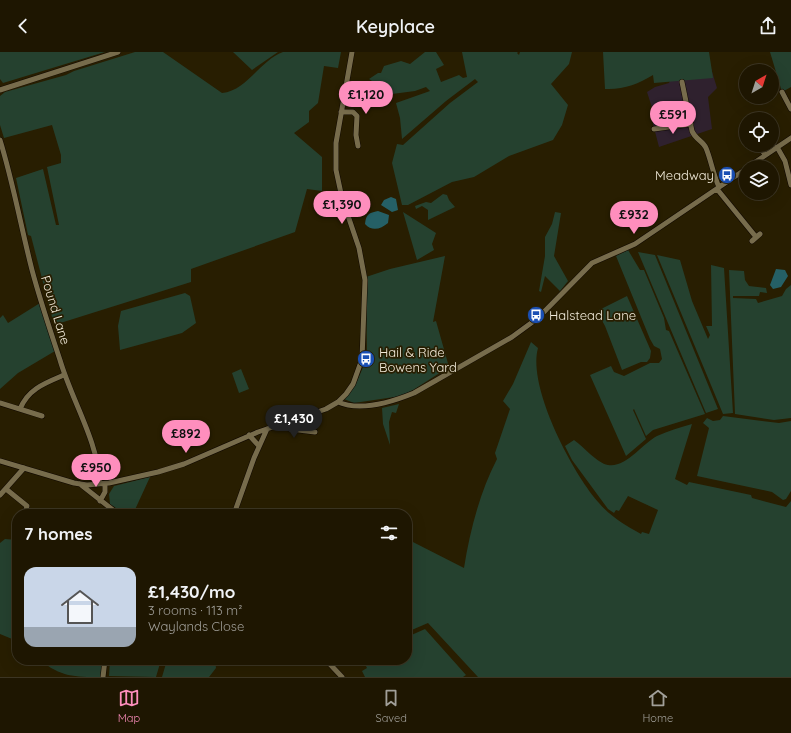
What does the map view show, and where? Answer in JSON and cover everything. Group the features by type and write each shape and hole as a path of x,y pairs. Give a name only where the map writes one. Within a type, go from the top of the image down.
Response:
{"street":[{"path":"0,90 118,52"},
{"path":"0,461 80,484 103,484 171,469 249,435 326,409 338,402 353,384 362,358 365,280 359,248 342,198 336,170 336,143 352,52"},
{"path":"682,82 693,135 705,146 718,188 756,237"},
{"path":"782,92 791,109"},
{"path":"341,112 353,112 357,116 356,135 358,146"},
{"path":"654,129 691,124"},
{"path":"779,147 791,138"},
{"name":"Pound Lane","path":"0,140 7,163 32,271 64,375 84,422 103,484"},
{"path":"758,160 770,152"},
{"path":"778,152 785,161 791,185"},
{"path":"338,402 346,405 364,406 414,394 512,337 538,318 592,263 635,244 739,174"},
{"path":"20,409 23,401 35,388 64,375"},
{"path":"0,404 39,416"},
{"path":"286,422 290,429 315,432"},
{"path":"236,509 259,446 267,429"},
{"path":"249,435 259,446"},
{"path":"0,495 24,468"},
{"path":"80,484 110,509"},
{"path":"100,501 105,492 103,484"},
{"path":"6,489 27,506 26,509"},
{"path":"103,677 104,665"},
{"path":"331,665 342,677"}],"shaded area":[{"path":"710,65 717,88 708,97 712,129 659,147 652,120 655,117 647,92 655,87 669,83 671,78"}],"green space":[{"path":"0,52 105,52 3,83 0,79"},
{"path":"135,52 163,52 222,93 239,87 267,62 283,52 341,52 338,68 324,66 318,103 309,111 309,122 294,133 322,157 322,191 307,189 295,232 191,269 191,282 54,325 31,236 28,235 16,178 43,169 56,225 59,225 47,167 61,163 61,155 52,125 4,138 0,125 0,96 5,92 66,75 74,71"},
{"path":"233,52 278,52 252,70"},
{"path":"425,52 436,52 444,65 436,69 441,82 459,75 463,78 467,77 462,52 518,52 517,53 519,55 520,52 572,52 569,64 551,84 568,105 562,125 553,140 509,156 474,177 452,182 408,205 402,205 392,163 397,144 403,145 450,103 478,82 475,79 446,101 402,139 400,118 396,103 430,91 426,87 415,91 392,94 369,79 378,73 381,73 384,66 401,61 410,64"},
{"path":"603,52 709,52 713,78 654,83 653,75 630,86 605,89"},
{"path":"770,52 791,52 791,87 782,92 779,82 779,64 774,64"},
{"path":"443,194 447,195 455,207 428,220 428,210 422,206 416,209 415,206 426,202 431,203"},
{"path":"403,212 436,233 432,244 434,250 417,260"},
{"path":"555,212 561,213 554,256 568,281 560,291 545,276 541,292 539,291 545,256 545,237 552,224"},
{"path":"628,250 640,270 644,270 664,318 666,330 669,331 705,414 653,430 646,436 634,409 633,410 646,439 626,456 590,375 611,366 614,372 624,376 650,363 659,363 662,359 660,349 654,346 650,339 616,256"},
{"path":"638,252 655,255 718,409 706,413"},
{"path":"657,255 680,260 692,301 708,339 710,335 706,326 712,326 711,265 724,268 733,413 723,414"},
{"path":"445,256 433,322 436,321 449,367 401,396 354,403 344,399 355,386 367,358 366,277 390,269"},
{"path":"729,270 744,271 745,280 749,286 766,288 767,293 760,292 759,296 733,296 733,298 756,299 758,303 782,296 786,289 791,285 791,418 774,420 735,414"},
{"path":"185,293 190,296 196,323 182,333 120,350 118,326 121,311"},
{"path":"627,296 651,351 650,358 647,362 641,362 622,370 605,326 599,315 599,310"},
{"path":"40,303 55,351 18,373 0,389 0,318 3,315 8,323"},
{"path":"531,342 538,348 536,365 539,385 546,407 565,451 577,472 588,490 613,517 641,534 642,532 649,534 658,510 628,496 619,511 616,510 614,513 608,509 572,460 565,446 574,440 599,461 608,465 615,465 634,455 657,436 692,424 675,479 687,485 689,482 751,495 752,498 786,507 791,501 791,677 478,677 428,623 412,630 412,542 464,568 476,512 497,459 495,453 510,409 503,401 513,384"},
{"path":"241,369 249,389 239,393 232,373"},
{"path":"399,404 396,413 392,412 389,422 390,445 383,424 382,408"},
{"path":"723,416 779,423 791,421 791,491 786,499 783,500 772,492 697,476 709,428 703,423 707,418 713,421 720,420"},
{"path":"150,477 135,509 118,509 110,504 109,494 114,486"},
{"path":"5,539 12,540 12,639 0,634 0,543"},
{"path":"425,629 466,675 463,677 365,677 362,671 367,668 366,665 412,665 412,635"},
{"path":"47,665 102,665 101,677 68,675"},
{"path":"110,665 160,665 156,677 109,676"},
{"path":"166,665 216,665 216,668 209,677 162,677"}],"water":[{"path":"391,197 396,199 398,210 392,212 381,205 384,200"},
{"path":"378,211 389,215 388,223 382,227 374,229 365,224 366,218 370,213"},
{"path":"776,269 785,270 788,276 781,287 773,289 770,285"}],"place":[{"name":"Meadway","path":"727,175"},
{"name":"Halstead Lane","path":"536,315"},
{"name":"Hail & Ride Bowens Yard","path":"366,359"}]}
